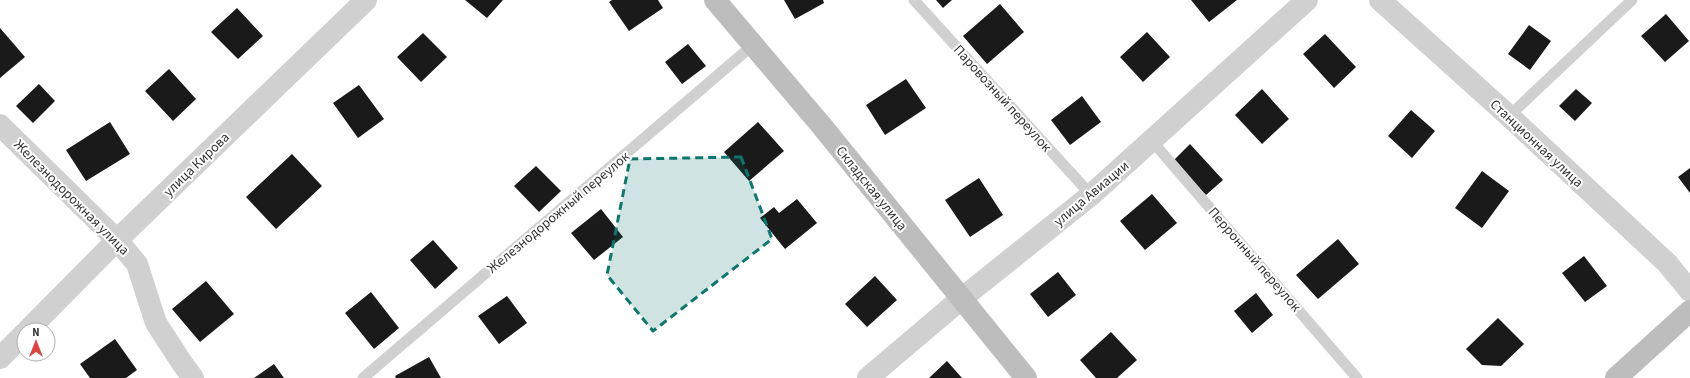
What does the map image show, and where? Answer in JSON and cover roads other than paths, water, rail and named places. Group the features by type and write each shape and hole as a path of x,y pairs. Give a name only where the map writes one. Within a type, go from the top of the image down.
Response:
{"street":[{"name":"улица Кирова","path":"36,322 117,240 366,0"},
{"name":"Складская улица","path":"715,0 821,125 1026,378"},
{"name":"улица Авиации","path":"868,378 961,299 1091,195 1307,0"},
{"name":"Станционная улица","path":"1380,0 1509,116 1667,263 1690,291"},
{"name":"Железнодорожная улица","path":"0,125 117,240 137,264 156,323 193,378"},
{"path":"1616,378 1690,311"},
{"path":"0,358 16,342"}],"lane":[{"name":"Паровозный переулок","path":"914,0 1091,195"},
{"path":"1509,116 1632,0"},
{"name":"Железнодорожный переулок","path":"363,378 753,45"},
{"name":"Перронный переулок","path":"1152,141 1357,378"}]}
